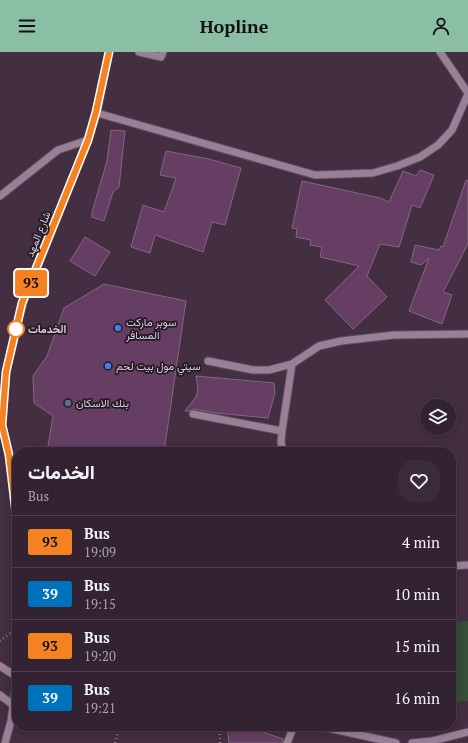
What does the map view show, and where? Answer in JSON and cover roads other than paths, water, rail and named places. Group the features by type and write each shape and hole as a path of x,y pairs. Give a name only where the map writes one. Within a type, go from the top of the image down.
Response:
{"street":[{"name":"شارع المهد","path":"12,480 9,455 1,426 6,372 22,303 88,140 96,112 109,52"},
{"path":"139,52 161,57 163,52"},
{"path":"96,112 315,175 373,173 420,157 438,145 452,130 468,93 440,52"},
{"path":"0,196 58,150 88,140"},
{"path":"208,361 253,370 270,370 292,364 319,346 342,340 394,335 468,334"},
{"path":"282,447 282,431 292,364"},
{"path":"193,414 282,431"},
{"path":"9,455 12,458"},
{"path":"456,566 468,565"},
{"path":"0,666 12,674"},
{"path":"0,695 12,704"},
{"path":"5,743 12,712"},
{"path":"287,743 292,731"},
{"path":"342,731 396,743"},
{"path":"412,743 432,741 468,732"}],"place":[{"name":"سوبر ماركت المسافر","path":"118,328"},
{"name":"الخدمات","path":"16,329"},
{"name":"سيتي مول بيت لحم","path":"108,366"},
{"name":"بنك الاسكان","path":"68,403"}]}
